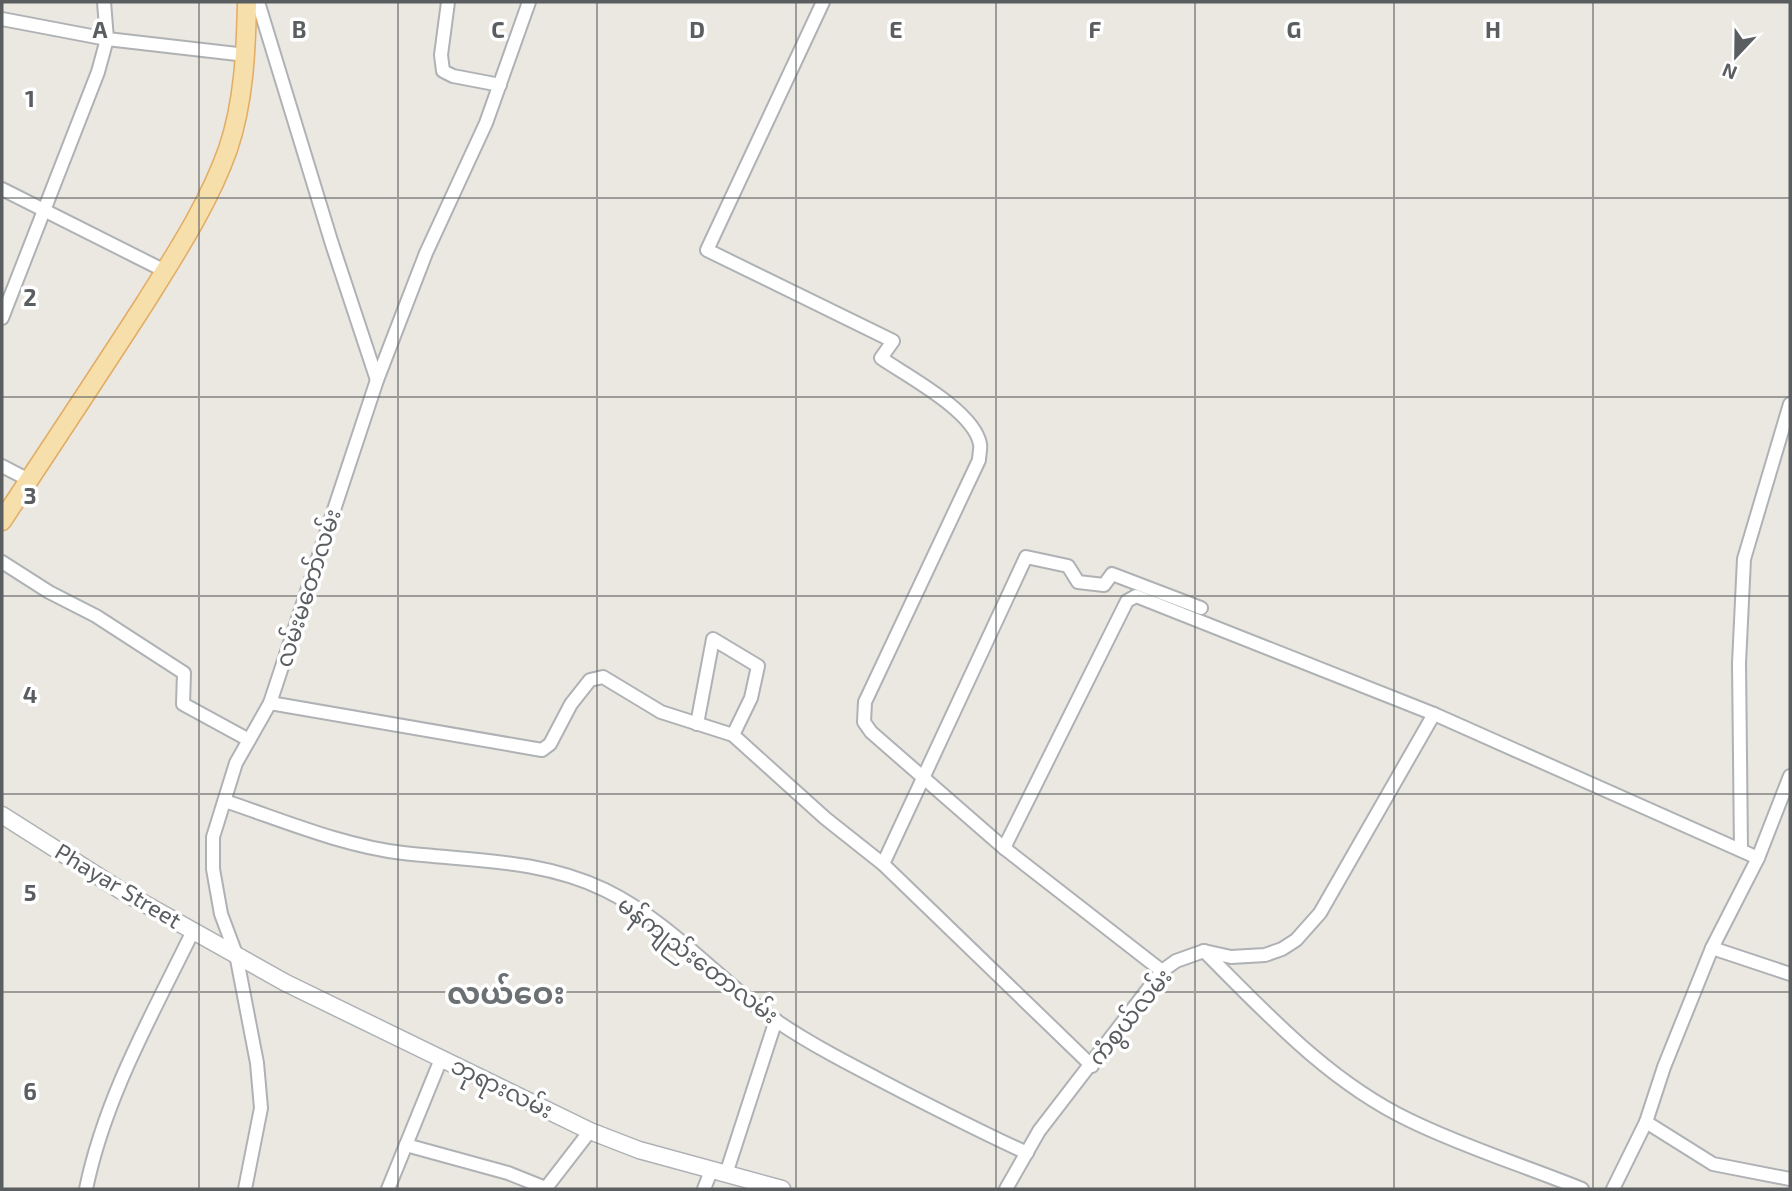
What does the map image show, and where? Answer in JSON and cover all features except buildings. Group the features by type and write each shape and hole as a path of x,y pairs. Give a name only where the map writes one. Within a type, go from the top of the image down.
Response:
{"main road":[{"path":"2,521 165,271 228,148 246,55 247,2"}],"street":[{"path":"2,318 98,72 107,39 104,2"},
{"path":"258,2 377,380"},
{"path":"448,2 441,55 443,71 453,76 500,85"},
{"name":"လမ်းမတော်လမ်း","path":"245,1189 261,1108 257,1063 236,954 221,914 213,869 213,837 236,763 270,703 377,380 426,253 500,85 529,2"},
{"path":"823,2 707,250 893,341 881,358 961,414 974,429 980,444 979,460 862,711 863,722 871,732 1004,848 1162,971"},
{"path":"2,19 107,39 246,55"},
{"path":"2,189 165,271"},
{"path":"1741,850 1739,663 1744,559 1790,404"},
{"path":"2,466 29,480"},
{"path":"883,864 1026,557 1068,566 1079,582 1104,585 1112,575 1201,608"},
{"path":"2,562 48,592 96,616 184,673 183,704 249,740"},
{"path":"1004,848 1130,597 1143,598 1434,714 1758,858"},
{"path":"696,724 713,639 758,666 751,698 733,735"},
{"path":"270,703 542,750 550,744 571,704 590,680 603,677 653,708 733,735 825,818 883,864 1092,1066"},
{"path":"1203,951 1231,957 1250,957 1282,949 1296,940 1320,913 1434,714"},
{"path":"1614,1189 1646,1122 1664,1067 1712,948 1758,858 1790,779"},
{"name":"မန်ကျည်းတောလမ်း","path":"225,802 365,845 401,853 469,857 544,868 595,886 634,906 776,1020 841,1061 1027,1153"},
{"name":"Phayar Street","path":"2,815 120,890 236,954"},
{"path":"86,1189 95,1145 121,1078 193,932"},
{"path":"1712,948 1790,974"},
{"path":"1203,951 1285,1032 1341,1079 1409,1120 1583,1189"},
{"name":"ကံစွယ်လမ်း","path":"1006,1189 1039,1131 1092,1066 1162,971 1176,961 1203,951"},
{"name":"ဘုရားလမ်း","path":"236,954 286,983 590,1131 639,1150 782,1189"},
{"path":"704,1189 718,1172 776,1020"},
{"path":"388,1189 441,1059"},
{"path":"1646,1122 1713,1164 1790,1179"},
{"path":"406,1145 508,1173 547,1189 590,1131"}],"district":[{"name":"လယ်ဝေး","path":"506,994"}]}
